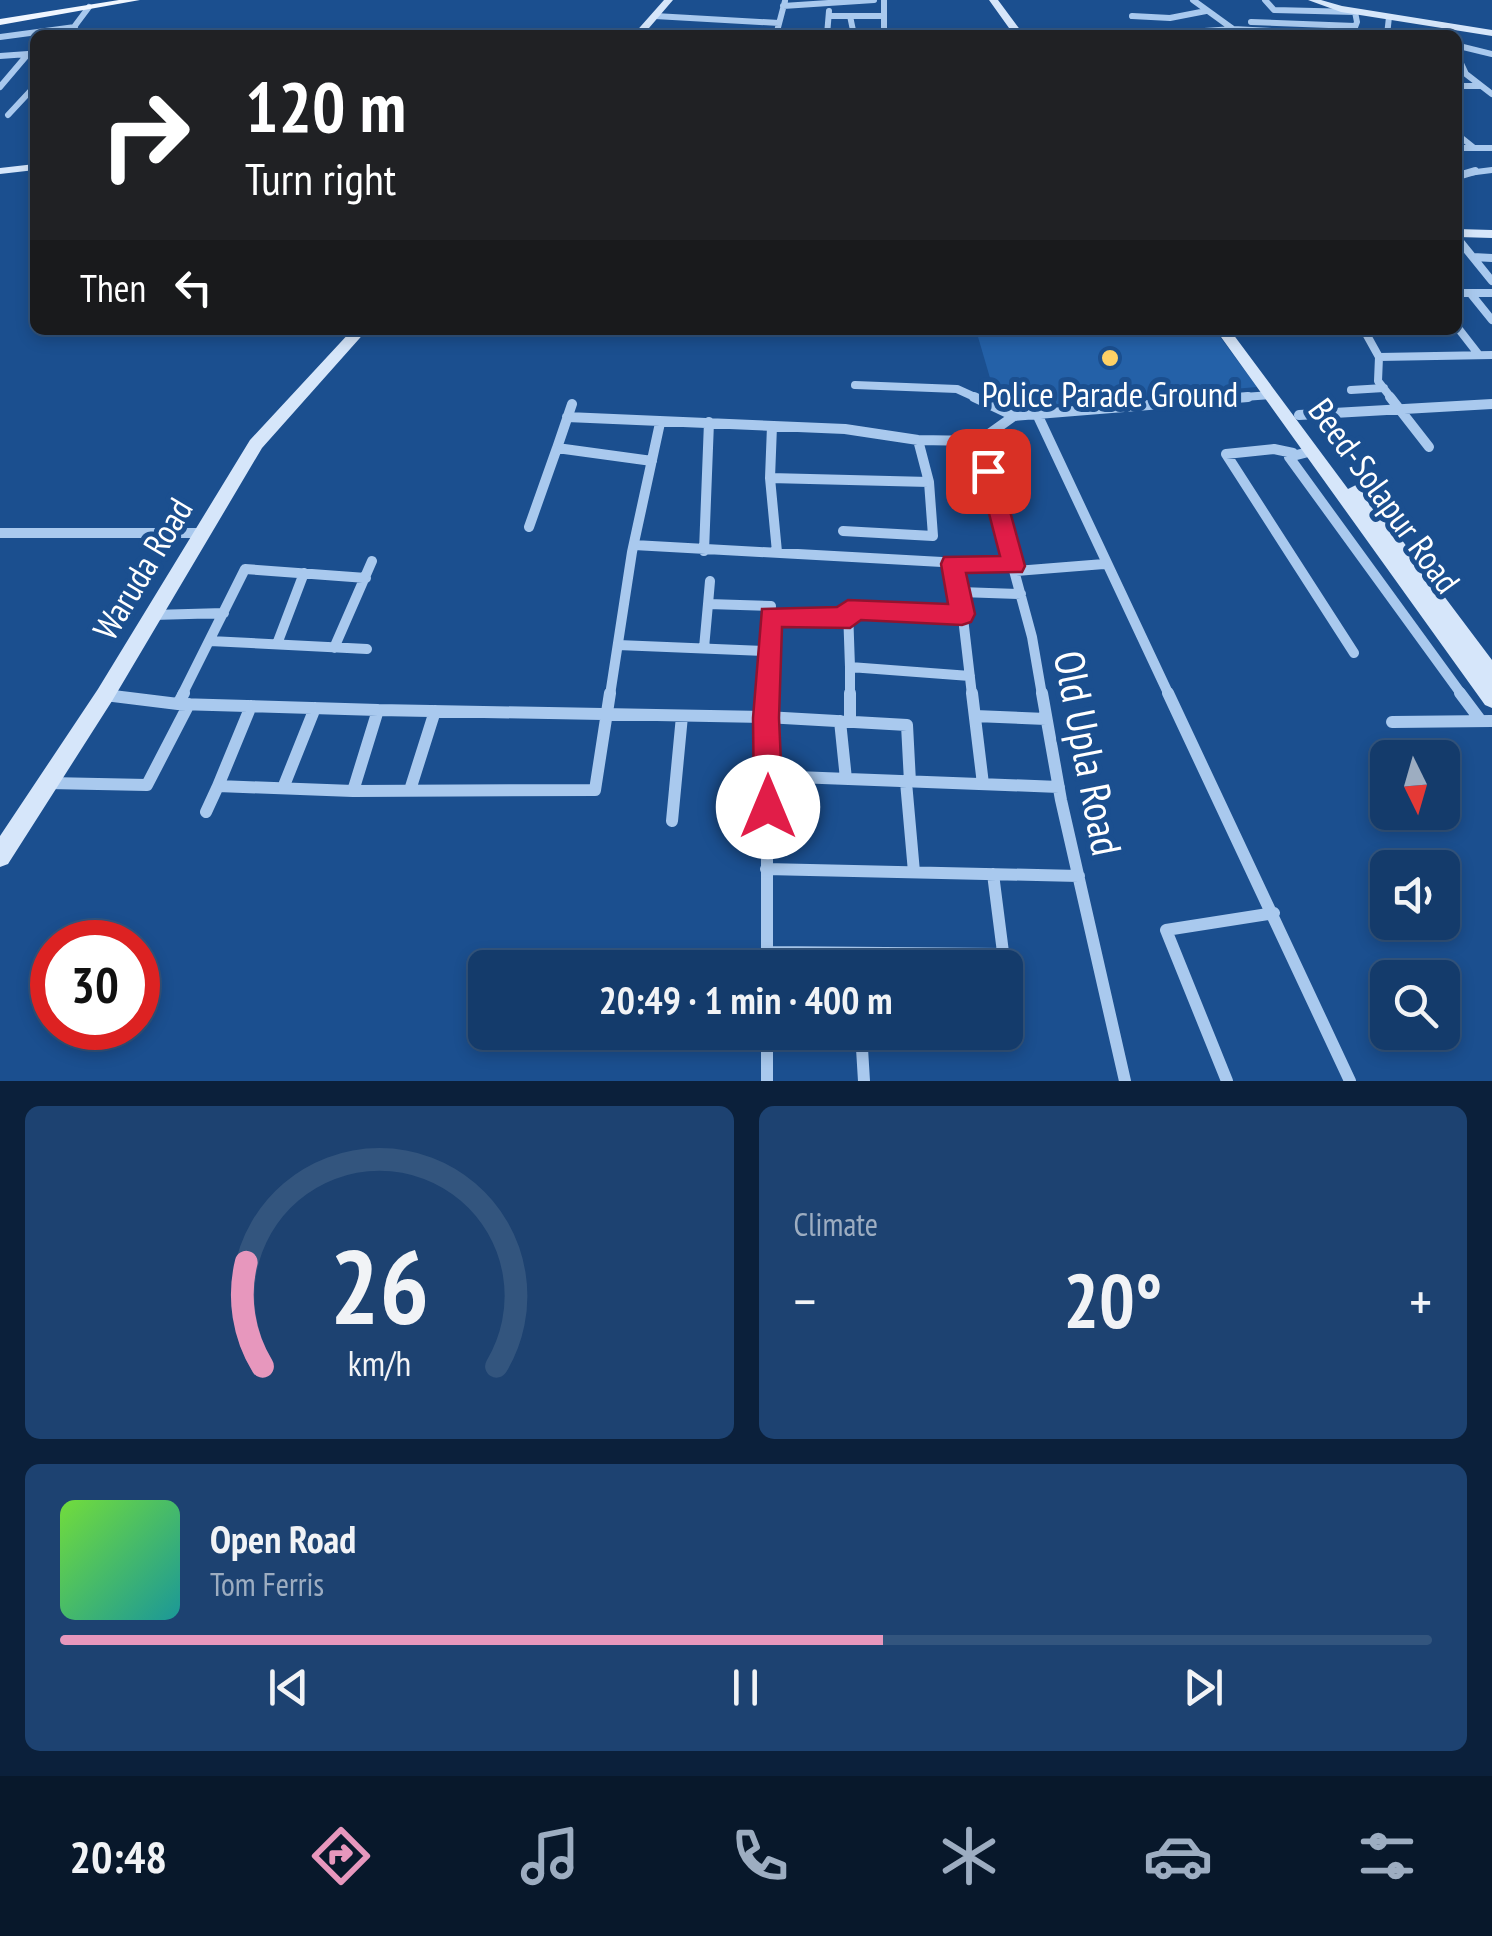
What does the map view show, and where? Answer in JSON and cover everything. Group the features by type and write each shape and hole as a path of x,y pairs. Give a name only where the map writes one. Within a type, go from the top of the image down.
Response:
{"main road":[{"path":"0,22 136,0"},
{"path":"642,30 668,0"},
{"path":"1314,0 1355,12 1492,34"},
{"path":"993,1 1008,30"},
{"path":"993,1 1015,30"},
{"path":"0,171 30,168"},
{"path":"1462,236 1492,234"},
{"name":"Waruda Road","path":"0,856 104,696 256,444 355,335"},
{"name":"Beed-Solapur Road","path":"1228,335 1271,395 1304,453 1492,699"},
{"name":"Beed-Solapur Road","path":"1240,335 1492,675"}],"street":[{"path":"777,30 784,3 874,0"},
{"path":"884,0 884,30"},
{"path":"1193,0 1234,29"},
{"path":"1265,0 1274,10 1355,12 1352,30"},
{"path":"828,3 828,30"},
{"path":"72,30 89,8"},
{"path":"1132,16 1170,18 1206,11"},
{"path":"655,16 779,24"},
{"path":"829,16 884,16"},
{"path":"850,16 853,30"},
{"path":"1388,30 1390,17"},
{"path":"0,87 28,54 0,56 4,36 14,20"},
{"path":"1251,22 1354,26"},
{"path":"1423,30 1424,22"},
{"path":"1298,24 1302,30"},
{"path":"47,30 75,26"},
{"path":"1220,30 1239,30"},
{"path":"4,36 30,32"},
{"path":"1462,47 1492,54"},
{"path":"1462,65 1466,74 1492,94"},
{"path":"1462,86 1482,86"},
{"path":"8,115 30,91"},
{"path":"1462,138 1474,148"},
{"path":"1462,148 1492,148"},
{"path":"1462,172 1492,170"},
{"path":"1462,242 1492,281"},
{"path":"1473,257 1492,258"},
{"path":"1462,294 1492,293"},
{"path":"1471,294 1492,320"},
{"path":"1462,333 1479,355"},
{"path":"1363,335 1378,357 1378,382 1429,447"},
{"path":"1378,357 1492,354"},
{"path":"855,385 957,389 1014,416"},
{"path":"1351,390 1384,388"},
{"path":"567,417 845,429 918,440 978,441 1014,416 1271,395"},
{"path":"529,526 572,404"},
{"path":"1300,416 1492,404"},
{"path":"1037,414 1104,564 1274,913 1350,1081"},
{"path":"704,551 709,422"},
{"path":"218,786 353,792 595,790 634,546 660,423"},
{"path":"772,426 770,478 777,552"},
{"path":"843,531 933,536 928,482 918,440"},
{"name":"Old Upla Road","path":"978,441 1021,594 1059,787 1125,1081"},
{"path":"557,448 652,461"},
{"path":"1304,453 1274,449 1226,454 1354,653"},
{"path":"1304,453 1289,456 1487,721"},
{"path":"770,478 928,482"},
{"path":"0,533 203,532"},
{"path":"634,546 1015,568 1104,564"},
{"path":"334,648 372,562"},
{"path":"952,564 960,592 983,784"},
{"path":"48,783 146,785 245,569 366,578"},
{"path":"277,644 304,573"},
{"path":"704,648 710,581"},
{"path":"960,592 1021,594"},
{"path":"708,604 772,606 766,718 770,776 767,950"},
{"path":"846,779 848,610 962,614"},
{"path":"153,615 224,613"},
{"path":"770,616 850,618"},
{"path":"210,641 367,649"},
{"path":"618,645 768,652"},
{"path":"850,666 970,676"},
{"path":"104,696 184,704 907,725 914,872"},
{"path":"206,812 251,706"},
{"path":"284,788 315,708"},
{"path":"353,792 378,710"},
{"path":"410,790 435,712"},
{"path":"672,822 682,716"},
{"path":"975,716 1046,719"},
{"path":"1392,722 1487,721"},
{"path":"770,776 1059,787"},
{"path":"766,869 1079,876"},
{"path":"992,874 1002,950"},
{"path":"1227,1081 1166,930 1274,913"},
{"path":"767,1050 767,1081"},
{"path":"862,1050 864,1081"}],"shaded area":[{"name":"Police Parade Ground","path":"977,335 1219,335 1257,387 1035,406 995,395"}],"place":[{"name":"Police Parade Ground","path":"1110,358"}],"route":[{"path":"768,807 770,616 850,618 848,610 962,614 952,564 1014,566 988,471"}]}
